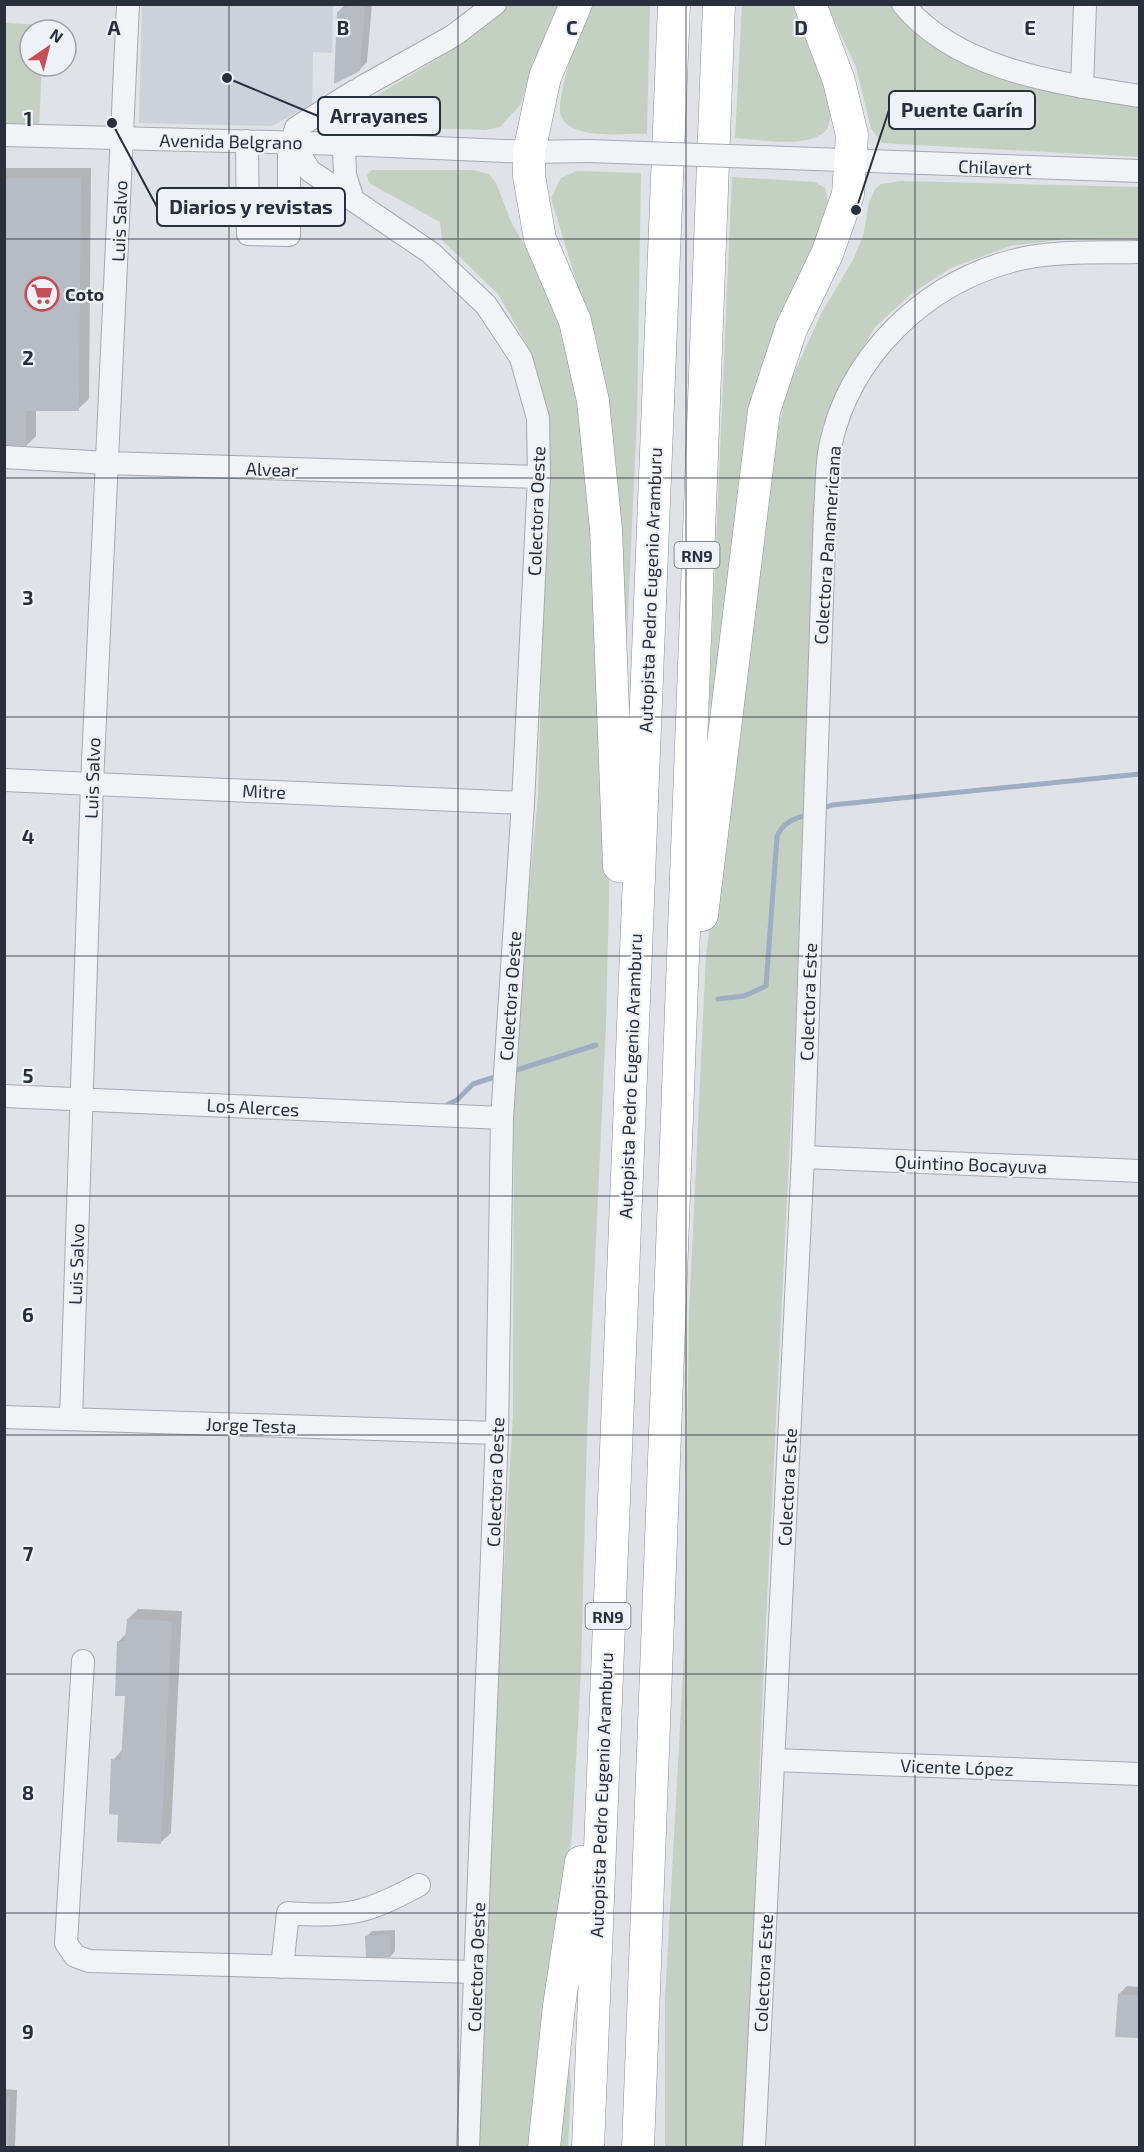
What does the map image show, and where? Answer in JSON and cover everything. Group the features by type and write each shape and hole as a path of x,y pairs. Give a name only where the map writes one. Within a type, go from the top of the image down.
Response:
{"highway":[{"path":"576,4 544,77 529,152 531,198 540,239 575,321 593,401 601,465 610,605 629,1085"},
{"name":"Autopista Pedro Eugenio Aramburu","path":"588,2148 674,4"},
{"name":"RN9","path":"638,2148 719,4"},
{"path":"676,1106 764,411 791,329 831,244 848,194 852,135 839,81 810,4"},
{"path":"544,2148 559,2006 581,1866 612,1518"},
{"path":"653,1768 656,1981 655,2148"}],"street":[{"name":"Luis Salvo","path":"71,1419 92,784 128,4"},
{"path":"247,141 248,234 289,235 291,142 296,128 362,87 453,36 495,4"},
{"path":"903,4 936,35 968,53 1010,70 1082,87 1140,96"},
{"path":"1082,87 1085,4"},
{"path":"353,200 345,175 345,110 362,87"},
{"name":"Avenida Belgrano","path":"4,135 788,158"},
{"name":"Colectora Oeste","path":"291,142 310,171 431,253 470,287 502,325 521,358 538,418 539,477 523,803 502,1118 497,1433 468,2148"},
{"name":"Chilavert","path":"788,158 1140,171"},
{"name":"Colectora Panamericana","path":"813,827 830,447 846,401 862,370 886,337 912,312 957,282 1014,260 1049,255 1140,252"},
{"name":"Alvear","path":"4,457 108,463 539,477"},
{"name":"Mitre","path":"4,780 523,803"},
{"name":"Colectora Este","path":"754,2148 803,1157 813,827"},
{"name":"Los Alerces","path":"4,1096 502,1118"},
{"name":"Quintino Bocayuva","path":"803,1157 1140,1171"},
{"name":"Jorge Testa","path":"4,1417 497,1433"},
{"path":"83,1661 66,1943 75,1956 89,1961 475,1972"},
{"name":"Vicente López","path":"774,1760 1140,1774"},
{"path":"282,1967 288,1914 333,1917 378,1907 419,1885"}],"shaded area":[{"path":"142,5 333,5 332,53 313,52 312,104 272,126 139,123"}],"green space":[{"path":"505,5 567,5 533,61 521,104 500,127 485,130 390,127 373,117 369,105 376,96 451,51"},
{"path":"589,5 650,5 647,134 590,133 571,127 561,116 566,73"},
{"path":"742,5 801,5 831,110 827,129 819,135 809,139 784,142 735,138"},
{"path":"827,5 890,5 901,17 1067,92 1139,107 1139,157 882,143 871,129 856,67"},
{"path":"4,23 18,24 18,78 41,78 39,126 5,125"},
{"path":"372,170 473,170 489,174 496,183 512,224 536,265 556,290 591,423 610,857 606,1024 587,1434 581,1670 572,1834 535,2147 477,2147 499,1655 513,1414 514,1052 538,796 548,431 542,389 527,345 498,294 442,240 440,222 369,183 367,175"},
{"path":"577,171 641,173 637,417 623,721 597,350 551,198 561,178"},
{"path":"732,177 815,182 825,188 829,207 792,311 716,739 709,704"},
{"path":"901,181 1139,187 1139,238 1066,239 1010,246 951,268 911,294 875,327 838,389 821,431 815,479 795,1038 763,1681 745,2147 665,2148 665,2000 684,1655 689,1314 706,955 768,476 787,389 822,312 853,260 863,236 869,202 875,189 881,184"},
{"path":"567,2035 571,2086 568,2147 551,2148"}],"building":[{"path":"351,4 365,4 360,71 334,84 337,12"},
{"name":"Coto","path":"4,178 81,178 79,411 26,411 26,448 4,447"},
{"path":"127,1619 172,1621 161,1844 117,1842 118,1815 109,1814 111,1759 121,1760 125,1696 115,1696 117,1641 125,1641"},
{"path":"390,1935 391,1957 366,1958 365,1936"},
{"path":"1118,1994 1140,1995 1140,2038 1115,2037"},
{"path":"4,2097 10,2097 8,2148 4,2148"}],"waterway":[{"path":"821,809 832,805 1140,774"},
{"path":"718,999 744,996 766,986 777,837 786,824 809,814"},
{"path":"510,1072 596,1045"},
{"path":"445,1106 457,1100 473,1084 498,1076"}],"place":[{"name":"Arrayanes","path":"227,78"},
{"name":"Diarios y revistas","path":"112,123"},
{"name":"Puente Garín","path":"856,210"},
{"name":"Coto","path":"42,294"}]}
